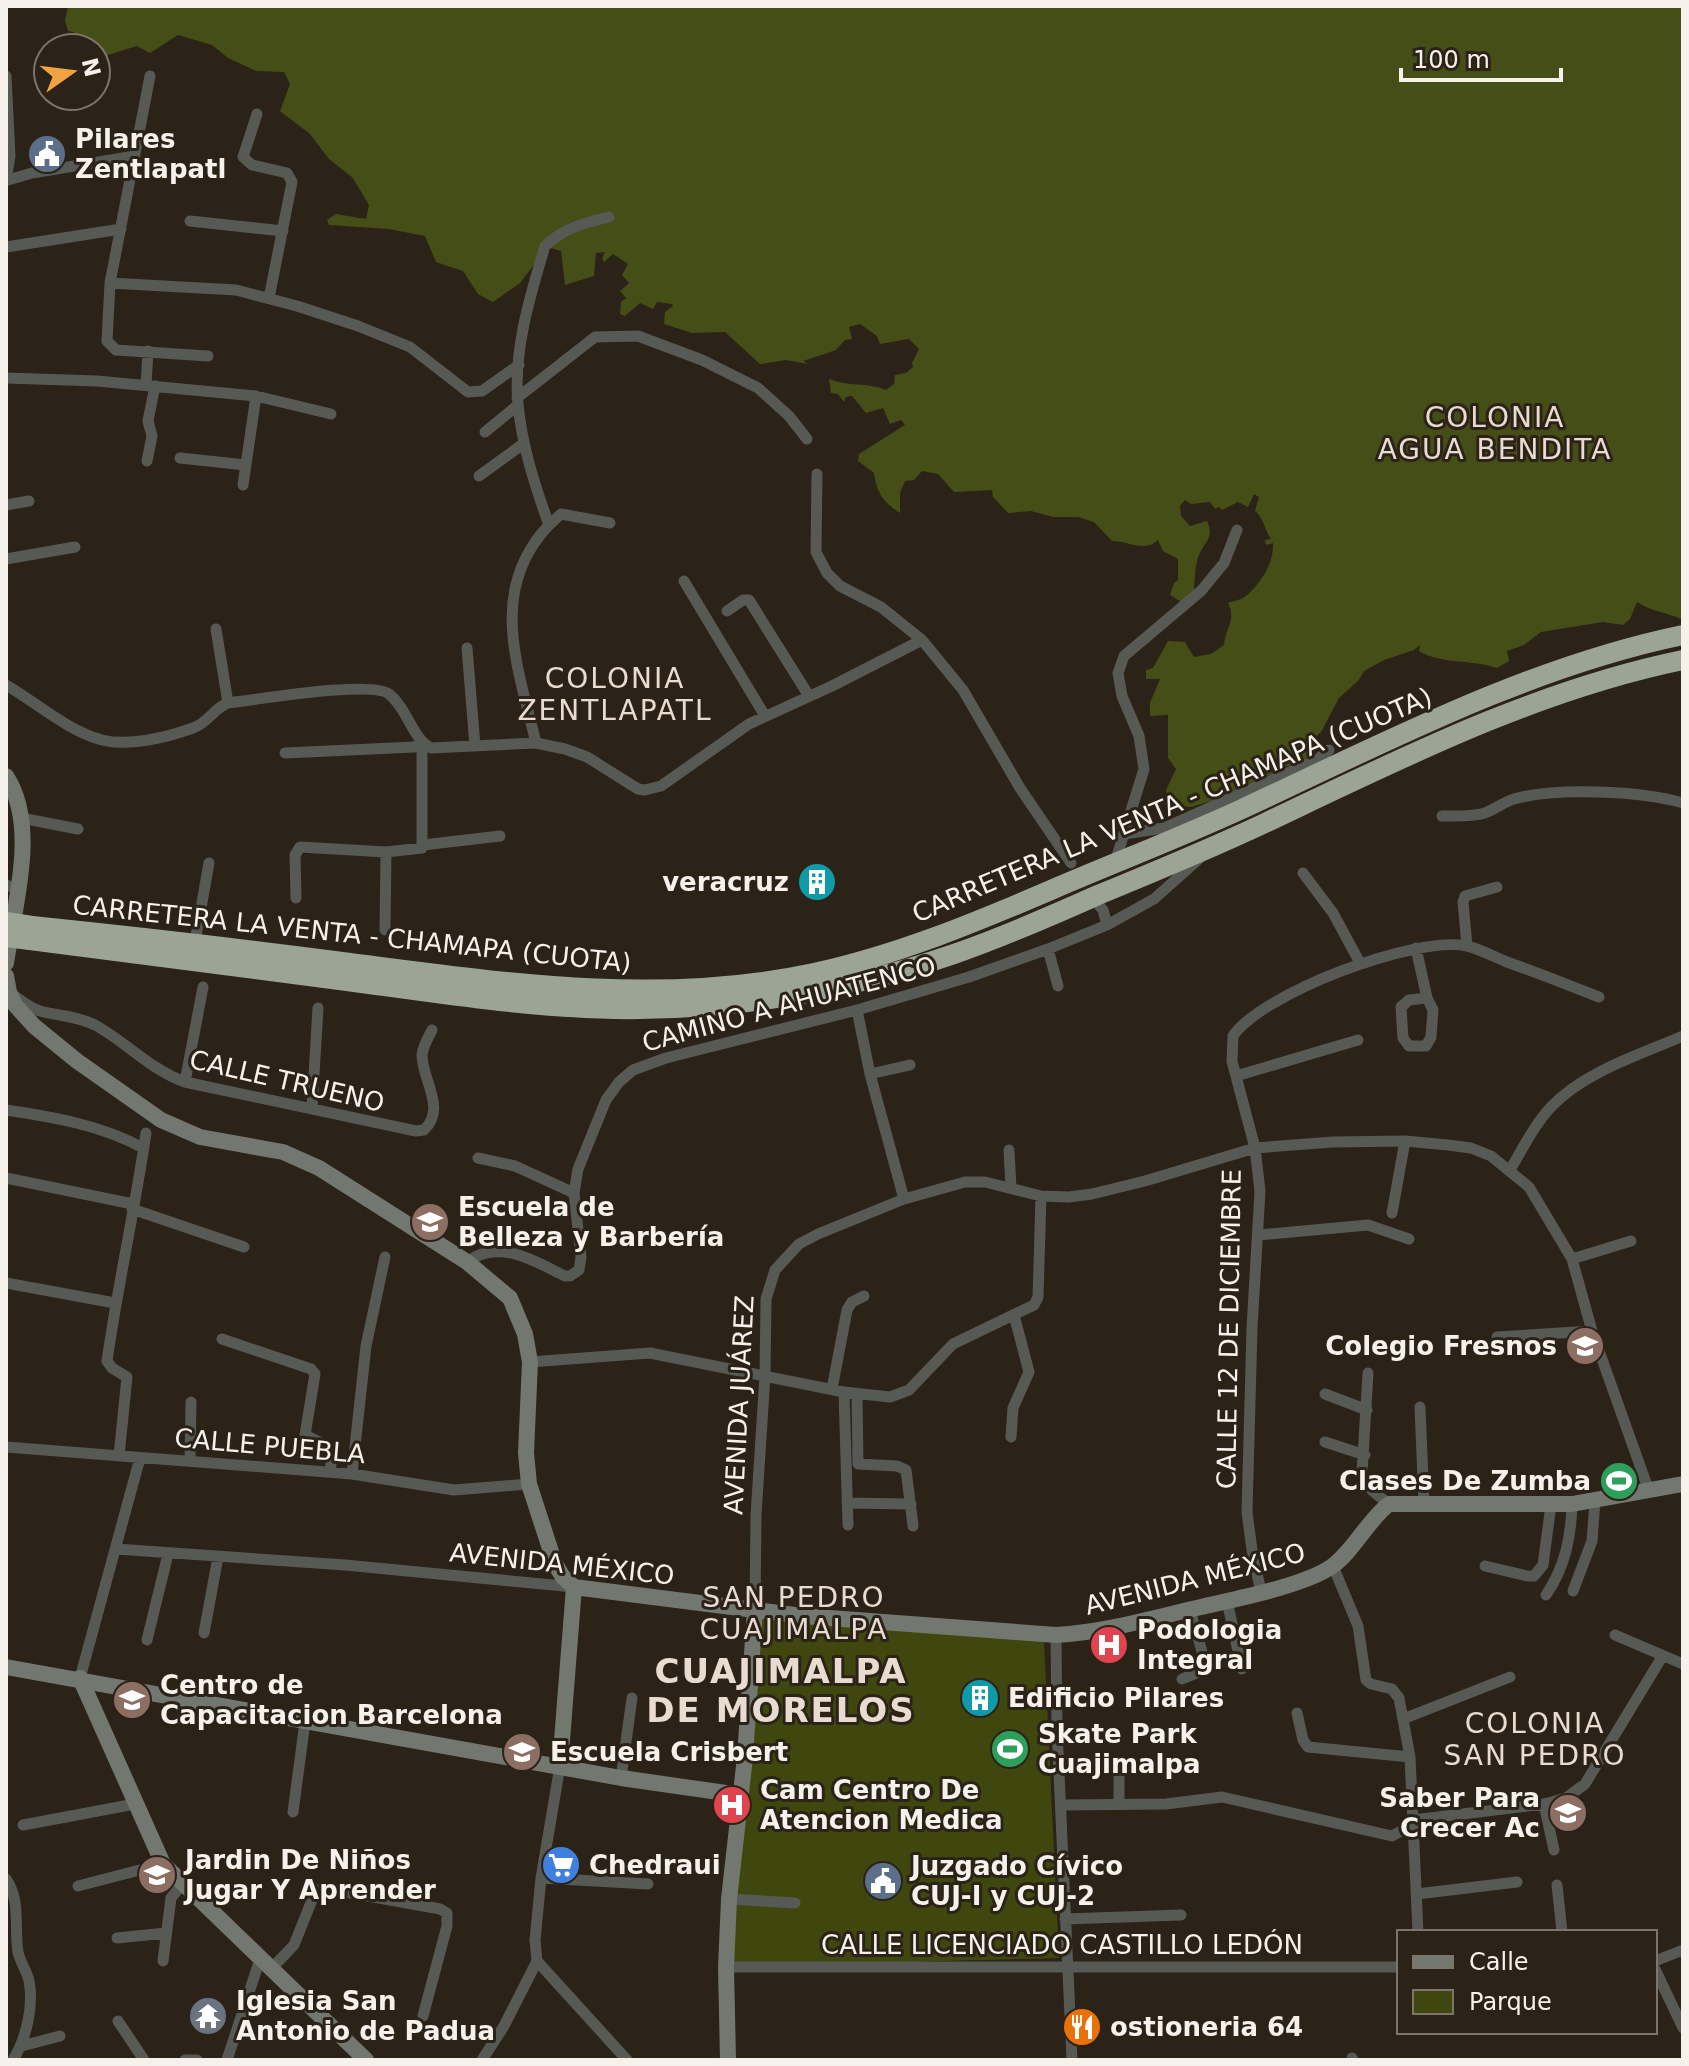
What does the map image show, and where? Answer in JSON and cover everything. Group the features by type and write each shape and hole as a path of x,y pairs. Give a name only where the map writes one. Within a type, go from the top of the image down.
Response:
{"highway":[{"name":"CARRETERA LA VENTA - CHAMAPA (CUOTA)","path":"6,937 31,933 196,943 549,986 631,992 702,989 776,980 852,964 940,936 1236,812 1474,703 1548,673 1619,650 1683,635"},
{"name":"CARRETERA LA VENTA - CHAMAPA (CUOTA)","path":"6,922 31,933 462,997 555,1006 612,1009 721,1005 818,992 954,954 1211,847 1375,770 1557,694 1633,670 1683,660"}],"main road":[{"path":"6,776 17,799 21,818 12,887 17,910 6,963"},
{"path":"7,986 23,1017 77,1061 161,1120 200,1137 283,1152 309,1163 467,1262 510,1298 525,1334 530,1362 526,1453 529,1484 555,1564 574,1587 560,1766"},
{"path":"1389,1504 1572,1504 1683,1484"},
{"name":"AVENIDA MÉXICO","path":"574,1587 755,1610 963,1630 1056,1635 1092,1633 1227,1601 1315,1575 1333,1566 1389,1504"},
{"name":"AVENIDA JUÁREZ","path":"728,2060 726,1967 729,1899 755,1610"},
{"path":"6,1667 621,1778 740,1795"},
{"path":"80,1678 163,1864 366,2060"}],"street":[{"path":"6,76 10,132 7,180 135,156"},
{"path":"150,76 110,283 106,334 110,346 116,350 208,356"},
{"path":"257,114 243,157 252,165 287,173 292,178 269,298"},
{"path":"549,525 523,444 518,402 522,331 545,246 554,236 575,225 609,217"},
{"path":"190,221 283,231"},
{"path":"6,247 121,229"},
{"path":"110,283 222,289 269,298 333,317 410,347 468,392 482,391 519,365"},
{"path":"485,432 595,337 638,336 702,360 758,388 789,416 807,439"},
{"path":"147,461 152,436 148,421 148,351"},
{"path":"6,378 150,386 331,414"},
{"path":"243,485 256,401"},
{"path":"479,476 523,444"},
{"path":"180,458 246,465"},
{"path":"817,474 816,552 827,573 840,586 881,607 922,640 963,690 1020,788 1071,863"},
{"path":"6,505 29,501"},
{"path":"536,743 514,642 512,593 530,549 557,517 567,514 610,523"},
{"path":"1117,856 1144,769 1139,736 1122,696 1118,673 1124,656 1201,591 1224,563 1237,530"},
{"path":"6,559 75,547"},
{"path":"684,581 765,716"},
{"path":"727,611 743,600 749,600 809,696"},
{"path":"216,629 228,703"},
{"path":"285,753 414,747 422,743 440,749 536,743 587,757 632,787 645,790 661,786 749,724 922,640"},
{"path":"467,648 475,746"},
{"path":"6,685 83,733 114,742 153,738 195,727 228,703 332,691 380,689 390,695 404,711 422,743 423,845 419,850 386,852 300,847 295,855 296,898"},
{"path":"1124,834 1164,828 1317,760 1329,750"},
{"path":"1442,816 1484,813 1514,799 1577,793 1628,793 1683,803"},
{"path":"21,818 78,829"},
{"path":"423,845 500,836"},
{"name":"CAMINO A AHUATENCO","path":"467,1262 478,1254 494,1251 517,1254 565,1276 575,1274 581,1266 581,1257 574,1193 582,1154 606,1100 633,1070 666,1058 857,1010 969,977 1048,949 1107,925 1154,899 1211,847"},
{"path":"385,930 386,852"},
{"path":"196,936 209,863"},
{"path":"1303,873 1333,913 1360,963"},
{"path":"1467,946 1465,896 1497,887"},
{"path":"1101,903 1107,925"},
{"name":"CALLE 12 DE DICIEMBRE","path":"1261,1592 1247,1512 1252,1328 1260,1191 1255,1148 1231,1048 1233,1036 1253,1014 1360,963 1416,948 1467,946 1599,997"},
{"path":"1416,948 1427,998 1433,1010 1430,1042 1421,1047 1409,1046 1403,1038 1401,1007 1409,1000 1427,998"},
{"path":"1048,949 1058,986"},
{"name":"CALLE TRUENO","path":"7,986 41,1011 56,1012 93,1024 169,1076 185,1082 407,1130 424,1130 434,1108 422,1056 432,1030"},
{"path":"185,1082 203,987"},
{"path":"312,1108 318,1008"},
{"path":"857,1010 870,1074 904,1199"},
{"path":"1510,1170 1550,1108 1571,1090 1614,1066 1683,1036"},
{"path":"1236,1076 1358,1040"},
{"path":"870,1074 910,1065"},
{"path":"6,1110 43,1115 116,1133 143,1148"},
{"path":"119,1456 128,1382 124,1373 112,1368 107,1361 132,1207 140,1183 146,1133"},
{"path":"1392,1213 1405,1141"},
{"name":"AVENIDA JUÁREZ","path":"755,1610 756,1515 765,1376 766,1299 770,1281 782,1259 799,1244 818,1234 904,1199 965,1182 985,1182 1041,1196 1092,1194 1255,1148 1333,1142 1405,1141 1471,1148 1491,1156 1529,1187 1572,1259 1592,1331 1649,1491"},
{"path":"1009,1150 1011,1188"},
{"path":"478,1158 515,1166 574,1193"},
{"path":"6,1178 132,1207 244,1247"},
{"path":"530,1362 650,1353 890,1397 909,1390 953,1344 1030,1309 1038,1297 1041,1196"},
{"path":"1258,1235 1368,1225 1409,1239"},
{"path":"1572,1259 1631,1241"},
{"path":"352,1474 366,1346 385,1257"},
{"path":"6,1283 115,1303"},
{"path":"848,1525 844,1391 847,1310 852,1302 864,1296"},
{"path":"1011,1437 1013,1408 1029,1372 1014,1315"},
{"path":"1497,1337 1592,1331"},
{"path":"222,1339 311,1369 315,1381 305,1435 333,1449 330,1472"},
{"path":"1368,1373 1363,1482 1389,1504"},
{"path":"844,1391 858,1464 902,1467 908,1475 913,1526"},
{"path":"1325,1394 1367,1410"},
{"path":"190,1461 191,1402"},
{"path":"1420,1407 1424,1504"},
{"path":"1325,1442 1365,1455"},
{"name":"CALLE PUEBLA","path":"6,1447 352,1474 454,1490 529,1484"},
{"path":"80,1678 140,1458"},
{"path":"1573,1591 1592,1541 1595,1501"},
{"path":"847,1503 911,1504"},
{"path":"1546,1595 1565,1560 1570,1540 1572,1504"},
{"path":"1485,1566 1527,1576 1538,1572 1543,1565 1551,1505"},
{"name":"AVENIDA MÉXICO","path":"116,1549 345,1565 574,1587"},
{"path":"147,1640 168,1554"},
{"path":"204,1633 218,1557"},
{"path":"1333,1566 1355,1619 1366,1680 1397,1694 1403,1719 1410,1757 1418,1930"},
{"path":"1227,1601 1242,1669"},
{"path":"1182,1679 1207,1669 1190,1610"},
{"path":"1056,1635 1072,2060"},
{"path":"1615,1635 1683,1664"},
{"path":"1061,1805 1166,1804 1222,1797 1392,1836 1413,1820 1544,1804 1566,1798 1585,1784 1662,1657"},
{"path":"1403,1719 1510,1677"},
{"path":"621,1778 632,1698"},
{"path":"1297,1713 1303,1740 1308,1747 1410,1757"},
{"path":"293,1812 305,1722"},
{"path":"482,2060 510,2015 537,1961 535,1940 541,1878 560,1766"},
{"path":"1119,1767 1119,1803"},
{"path":"23,1825 135,1804"},
{"path":"1544,1804 1554,1850"},
{"path":"78,1886 163,1864"},
{"path":"541,1878 648,1884"},
{"path":"6,1879 15,1894 18,1953 29,1981 30,2006 22,2046 13,2060"},
{"path":"1417,1894 1517,1882"},
{"path":"163,1961 171,1898 182,1884"},
{"path":"1557,1885 1562,1930"},
{"path":"227,2060 267,1962 294,1945 316,1890 329,1889 440,1909 447,1913 447,1926 423,2016"},
{"path":"729,1899 795,1903"},
{"path":"1065,1919 1181,1915"},
{"path":"117,1938 166,1933"},
{"path":"1657,1960 1683,1950"},
{"path":"537,1961 627,2060"},
{"name":"CALLE LICENCIADO CASTILLO LEDÓN","path":"726,1967 1397,1967"},
{"path":"1657,1973 1683,2028"},
{"path":"118,2021 144,2060"},
{"path":"22,2046 60,2036"},
{"path":"185,2060 197,2060"}],"green space":[{"path":"68,6 1683,6 1683,620 1637,602 1630,619 1623,625 1603,622 1541,632 1524,645 1507,651 1509,661 1497,668 1438,658 1419,651 1420,645 1364,671 1339,698 1321,732 1314,738 1311,753 1304,762 1284,767 1232,795 1191,807 1170,806 1166,790 1176,769 1168,758 1168,715 1150,716 1150,703 1160,679 1146,679 1146,670 1153,668 1168,641 1185,642 1194,657 1211,654 1224,645 1231,619 1228,603 1252,591 1266,572 1271,558 1273,543 1266,545 1265,540 1271,539 1255,511 1259,497 1254,494 1248,507 1238,502 1222,510 1219,507 1215,509 1210,502 1191,504 1185,500 1180,506 1181,516 1190,526 1207,521 1210,532 1197,563 1194,588 1198,594 1183,603 1170,595 1178,580 1178,559 1163,551 1158,540 1147,546 1112,541 1094,522 1078,517 1053,517 1031,511 1008,513 993,497 992,490 954,492 938,474 922,471 914,480 905,481 900,493 900,513 882,496 874,473 858,461 859,454 905,425 901,420 890,424 883,408 866,413 852,396 846,397 844,402 838,394 831,393 829,379 886,390 894,384 895,375 906,373 913,367 919,349 909,339 880,344 877,336 860,324 849,327 852,339 845,340 836,350 803,361 808,364 786,360 760,364 725,332 692,333 664,324 665,312 672,304 657,302 653,309 640,303 625,316 620,314 621,302 626,298 620,291 629,283 622,275 628,264 613,254 604,262 605,252 596,253 594,276 565,285 561,251 551,248 520,283 493,302 478,294 463,271 436,262 425,236 389,229 329,225 327,220 336,214 366,219 369,205 353,178 329,159 310,134 280,111 290,84 284,72 256,71 228,58 212,45 178,35 150,53 137,46 112,54 112,32 68,31 65,20"},
{"path":"755,1610 1044,1641 1059,1958 730,1967"}],"place":[{"name":"Pilares Zentlapatl","path":"47,154"},
{"name":"veracruz","path":"817,882"},
{"name":"Escuela de Belleza y Barbería","path":"430,1222"},
{"name":"Colegio Fresnos","path":"1585,1346"},
{"name":"Clases De Zumba","path":"1619,1481"},
{"name":"Podologia Integral","path":"1109,1645"},
{"name":"Edificio Pilares","path":"980,1698"},
{"name":"Centro de Capacitacion Barcelona","path":"132,1700"},
{"name":"Skate Park Cuajimalpa","path":"1010,1749"},
{"name":"Escuela Crisbert","path":"522,1752"},
{"name":"Cam Centro De Atencion Medica","path":"732,1805"},
{"name":"Saber Para Crecer Ac","path":"1568,1813"},
{"name":"Chedraui","path":"561,1865"},
{"name":"Jardin De Niños Jugar Y Aprender","path":"157,1875"},
{"name":"Juzgado Cívico CUJ-I y CUJ-2","path":"883,1881"},
{"name":"Iglesia San Antonio de Padua","path":"208,2016"},
{"name":"ostioneria 64","path":"1082,2027"}],"district":[{"name":"COLONIA AGUA BENDITA","path":"1495,433"},
{"name":"COLONIA ZENTLAPATL","path":"615,694"},
{"name":"SAN PEDRO CUAJIMALPA","path":"794,1613"},
{"name":"CUAJIMALPA DE MORELOS","path":"781,1690"},
{"name":"COLONIA SAN PEDRO","path":"1535,1739"}]}
